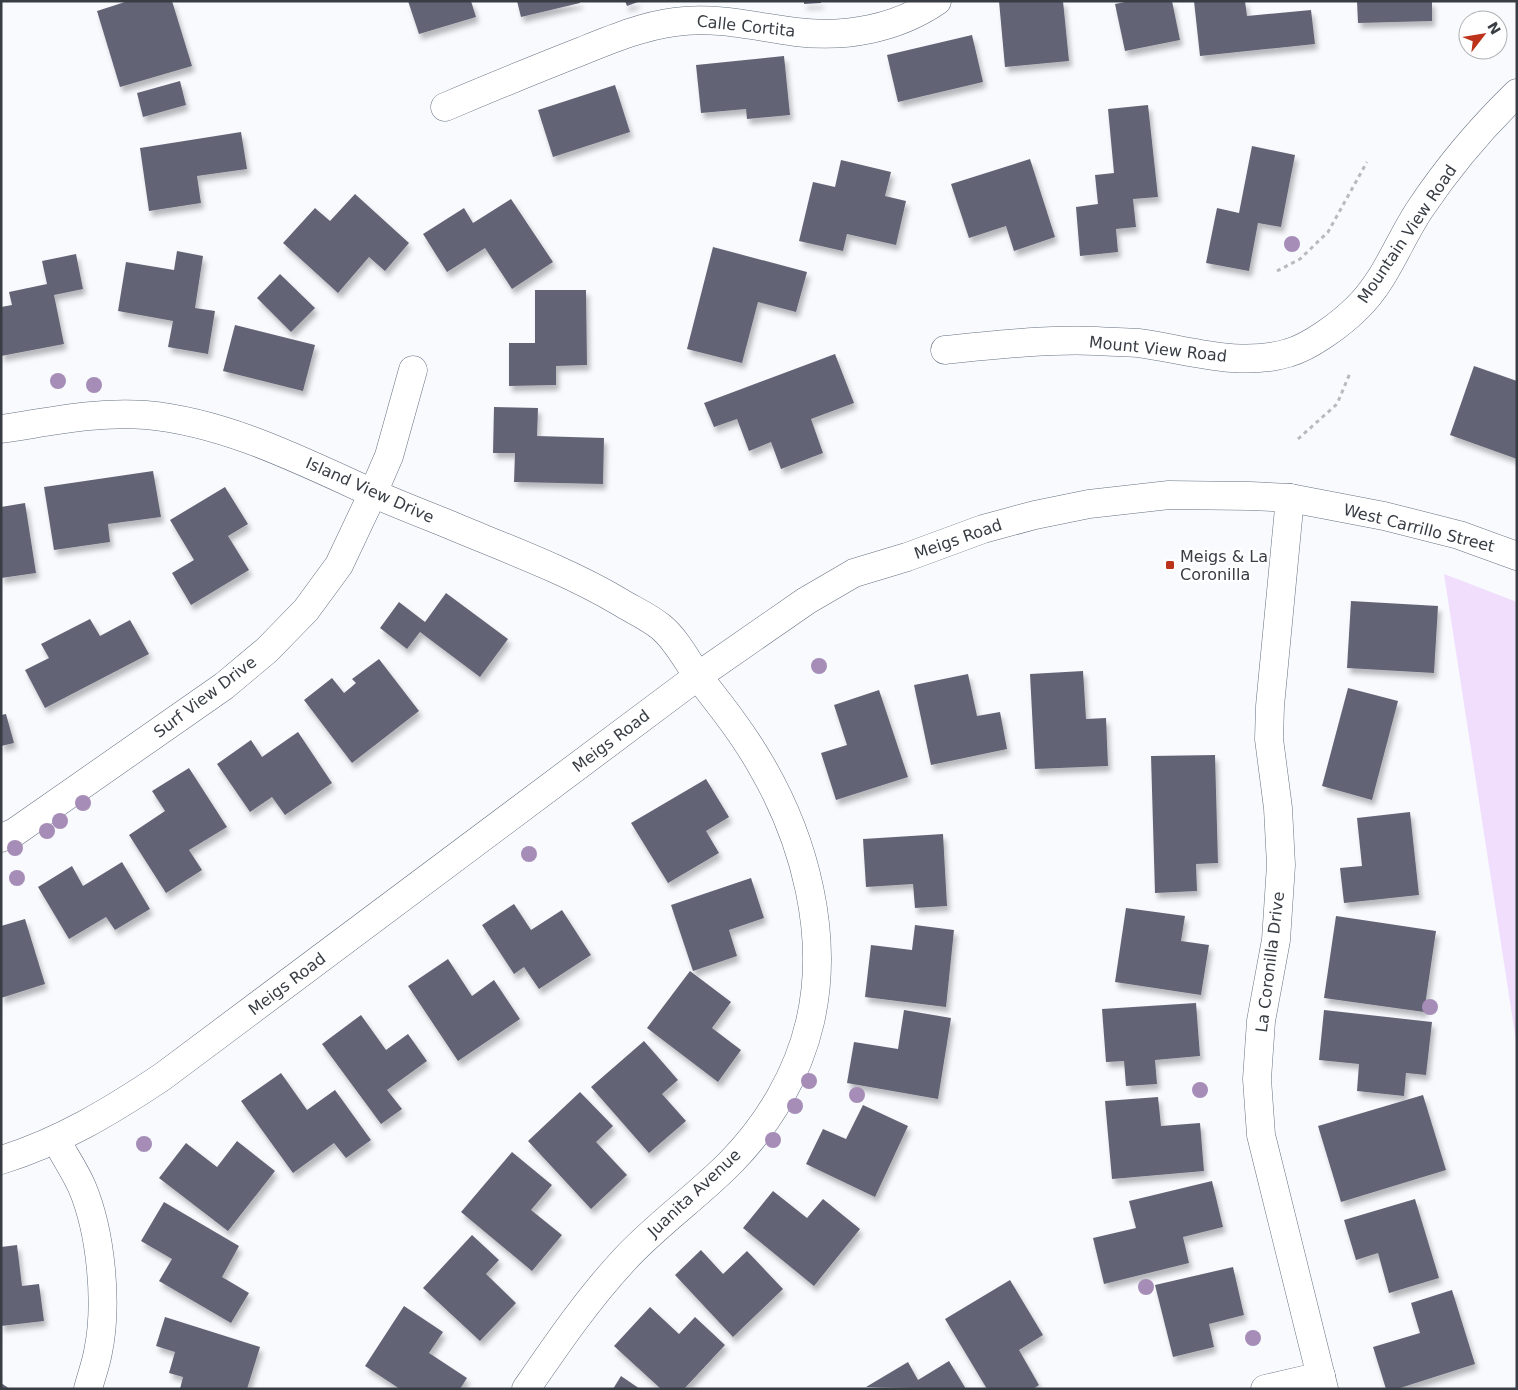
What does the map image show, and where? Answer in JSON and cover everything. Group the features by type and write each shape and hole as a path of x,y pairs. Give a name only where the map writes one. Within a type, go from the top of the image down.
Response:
{"street":[{"name":"Calle Cortita","path":"445,107 631,32 675,22 706,20 822,34 863,31 883,27 922,12 937,1"},
{"name":"Mountain View Road","path":"1357,308 1375,287 1416,216 1448,170 1494,115 1517,93"},
{"name":"Mount View Road","path":"945,350 1071,340 1137,343 1219,357 1261,358 1288,353 1324,334 1357,308"},
{"name":"Surf View Drive","path":"1,838 15,832 224,686 267,650 306,610 339,565 373,493 389,456 413,370"},
{"name":"Island View Drive","path":"1,429 101,415 146,415 197,424 248,440 298,459 373,493 588,583 661,627 698,676"},
{"name":"Meigs Road","path":"1,1160 56,1140 112,1111 162,1077 698,676 806,600 854,573 983,529 1035,515 1089,504 1169,496 1290,498"},
{"name":"West Carrillo Street","path":"1290,498 1384,516 1459,535 1517,556"},
{"name":"La Coronilla Drive","path":"1290,498 1270,706 1269,739 1278,808 1281,865 1276,940 1261,1022 1257,1079 1261,1135 1322,1382"},
{"name":"Juanita Avenue","path":"526,1389 570,1324 623,1261 662,1222 731,1162 758,1132 780,1098 798,1061 810,1022 817,981 818,941 813,902 794,837 759,760 698,676"},
{"path":"56,1140 81,1185 87,1202 102,1286 98,1352 88,1389"},
{"path":"1266,1389 1322,1382"}],"path":[{"path":"1277,271 1300,259 1328,232 1367,162"},
{"path":"1298,439 1337,404 1350,373"}],"shaded area":[{"path":"1444,574 1517,602 1517,1047"}],"building":[{"path":"128,1 172,1 192,66 120,87 97,11"},
{"path":"408,1 471,1 476,17 419,34"},
{"path":"517,1 580,1 580,3 521,17"},
{"path":"625,1 638,1 638,2 627,6"},
{"path":"804,1 821,1 821,3 804,4"},
{"path":"999,1 1063,1 1069,61 1005,67"},
{"path":"1130,1 1172,1 1180,40 1125,51 1115,4"},
{"path":"1194,1 1245,1 1247,16 1311,10 1315,44 1200,56"},
{"path":"1357,1 1432,1 1432,21 1358,23"},
{"path":"972,35 983,82 898,102 887,55"},
{"path":"784,56 790,115 747,119 746,109 701,113 696,65"},
{"path":"180,81 186,105 143,117 137,93"},
{"path":"615,85 630,132 553,157 538,110"},
{"path":"1148,105 1158,197 1133,199 1136,227 1116,229 1118,252 1080,256 1076,207 1098,204 1095,175 1114,173 1108,109"},
{"path":"241,132 247,169 197,176 201,203 149,211 140,148"},
{"path":"1252,146 1295,155 1281,227 1258,223 1249,271 1206,263 1217,208 1239,213"},
{"path":"1030,159 1055,237 1014,251 1006,226 969,238 951,184"},
{"path":"841,160 891,172 885,196 906,201 896,245 847,234 843,251 799,241 813,182 835,187"},
{"path":"355,194 409,243 385,271 369,257 338,293 283,243 315,208 330,221"},
{"path":"511,199 553,262 512,289 485,248 447,272 423,234 464,208 473,223"},
{"path":"713,247 807,272 796,312 758,302 742,363 687,349"},
{"path":"177,251 203,256 195,308 215,311 208,354 168,347 173,321 118,311 126,262 174,270"},
{"path":"76,254 83,289 54,295 64,344 1,356 1,307 12,305 9,292 47,284 42,261"},
{"path":"280,274 315,308 291,332 257,298"},
{"path":"535,290 586,290 587,365 556,366 556,385 509,386 509,343 535,343"},
{"path":"235,325 315,345 303,391 223,371"},
{"path":"835,354 854,403 811,419 823,453 781,469 771,442 749,451 737,419 714,427 704,403"},
{"path":"1474,366 1517,381 1517,459 1450,435"},
{"path":"494,407 538,408 537,436 604,438 603,484 514,482 515,453 493,453"},
{"path":"153,471 161,517 108,524 110,542 54,550 44,487"},
{"path":"225,487 248,524 228,536 249,570 191,605 172,573 194,560 170,520"},
{"path":"25,503 36,573 1,578 1,507"},
{"path":"446,593 508,639 480,677 420,632 407,649 380,628 399,602 425,622"},
{"path":"1351,601 1438,606 1434,673 1347,668"},
{"path":"90,619 100,636 130,620 149,654 45,708 25,670 49,658 41,644"},
{"path":"379,659 419,711 352,763 304,700 332,678 344,693 356,683 352,679"},
{"path":"1083,671 1086,719 1106,718 1108,766 1035,769 1030,674"},
{"path":"968,674 977,716 1000,712 1007,749 931,765 914,685"},
{"path":"1348,688 1398,701 1372,800 1322,786"},
{"path":"879,690 908,777 836,800 821,753 847,745 834,705"},
{"path":"6,714 14,743 1,746 1,715"},
{"path":"298,732 332,783 285,815 272,797 250,812 217,764 251,740 262,757"},
{"path":"1215,755 1218,863 1196,864 1197,891 1155,893 1151,756"},
{"path":"189,768 227,827 189,850 202,870 166,893 129,835 165,811 152,791"},
{"path":"706,779 729,817 706,831 719,853 668,883 631,823"},
{"path":"1410,812 1419,895 1344,903 1340,868 1362,866 1357,818"},
{"path":"943,834 947,906 915,908 913,884 866,887 863,839"},
{"path":"122,862 150,909 115,930 106,917 69,939 38,887 72,866 83,886"},
{"path":"751,878 764,918 729,930 737,956 693,971 671,905"},
{"path":"514,904 531,930 562,910 591,955 539,989 524,967 514,974 482,925"},
{"path":"1126,908 1185,916 1181,941 1209,945 1201,995 1115,982"},
{"path":"1336,916 1436,931 1424,1012 1324,998"},
{"path":"25,919 45,984 1,998 1,926"},
{"path":"915,925 954,930 946,1007 865,997 871,945 912,950"},
{"path":"448,959 472,996 494,980 520,1019 458,1061 408,986"},
{"path":"690,971 731,1002 712,1028 741,1050 718,1082 647,1028"},
{"path":"1196,1003 1200,1056 1155,1060 1157,1084 1126,1086 1124,1061 1106,1062 1102,1009"},
{"path":"904,1010 951,1018 938,1099 847,1083 854,1042 898,1049"},
{"path":"1324,1010 1432,1022 1426,1075 1406,1073 1404,1096 1357,1091 1359,1064 1319,1060"},
{"path":"361,1015 386,1050 408,1034 427,1061 387,1090 402,1109 381,1124 322,1044"},
{"path":"644,1041 678,1080 662,1094 686,1121 649,1153 591,1087"},
{"path":"281,1073 307,1110 335,1090 371,1140 346,1158 334,1143 293,1173 241,1101"},
{"path":"580,1092 613,1126 596,1142 627,1175 591,1209 528,1141"},
{"path":"1423,1095 1446,1170 1341,1202 1318,1126"},
{"path":"1158,1097 1161,1126 1200,1123 1204,1171 1112,1179 1105,1101"},
{"path":"863,1105 908,1126 875,1197 806,1164 823,1129 846,1139"},
{"path":"237,1141 275,1171 228,1231 159,1178 186,1143 217,1167"},
{"path":"512,1152 552,1185 531,1210 562,1235 532,1271 461,1212"},
{"path":"1212,1181 1223,1227 1183,1237 1189,1263 1104,1284 1093,1238 1136,1228 1129,1201"},
{"path":"773,1191 807,1218 823,1199 860,1229 814,1286 743,1228"},
{"path":"1415,1199 1439,1278 1389,1293 1378,1253 1356,1260 1344,1220"},
{"path":"164,1202 239,1246 222,1277 249,1293 231,1323 159,1281 172,1259 141,1241"},
{"path":"472,1235 499,1260 486,1274 516,1303 480,1341 423,1288"},
{"path":"17,1245 22,1286 39,1284 44,1321 1,1326 1,1247"},
{"path":"701,1250 723,1274 747,1251 783,1289 733,1337 675,1275"},
{"path":"1233,1267 1244,1315 1209,1324 1214,1347 1173,1357 1155,1285"},
{"path":"1010,1280 1043,1335 1019,1350 1039,1385 1033,1389 987,1389 945,1319"},
{"path":"1452,1290 1475,1364 1397,1389 1386,1389 1373,1347 1420,1333 1411,1303"},
{"path":"404,1306 443,1332 429,1353 467,1378 460,1389 400,1389 365,1366"},
{"path":"650,1307 679,1334 695,1317 725,1345 684,1389 661,1389 614,1346"},
{"path":"165,1317 260,1347 247,1389 180,1389 183,1377 169,1373 175,1352 156,1346"},
{"path":"949,1361 966,1389 866,1387 908,1362 918,1380"},
{"path":"621,1376 640,1389 613,1389"},
{"path":"1,1383 10,1389 1,1389"}],"place":[{"name":"Meigs & La Coronilla","path":"1170,565"}]}
